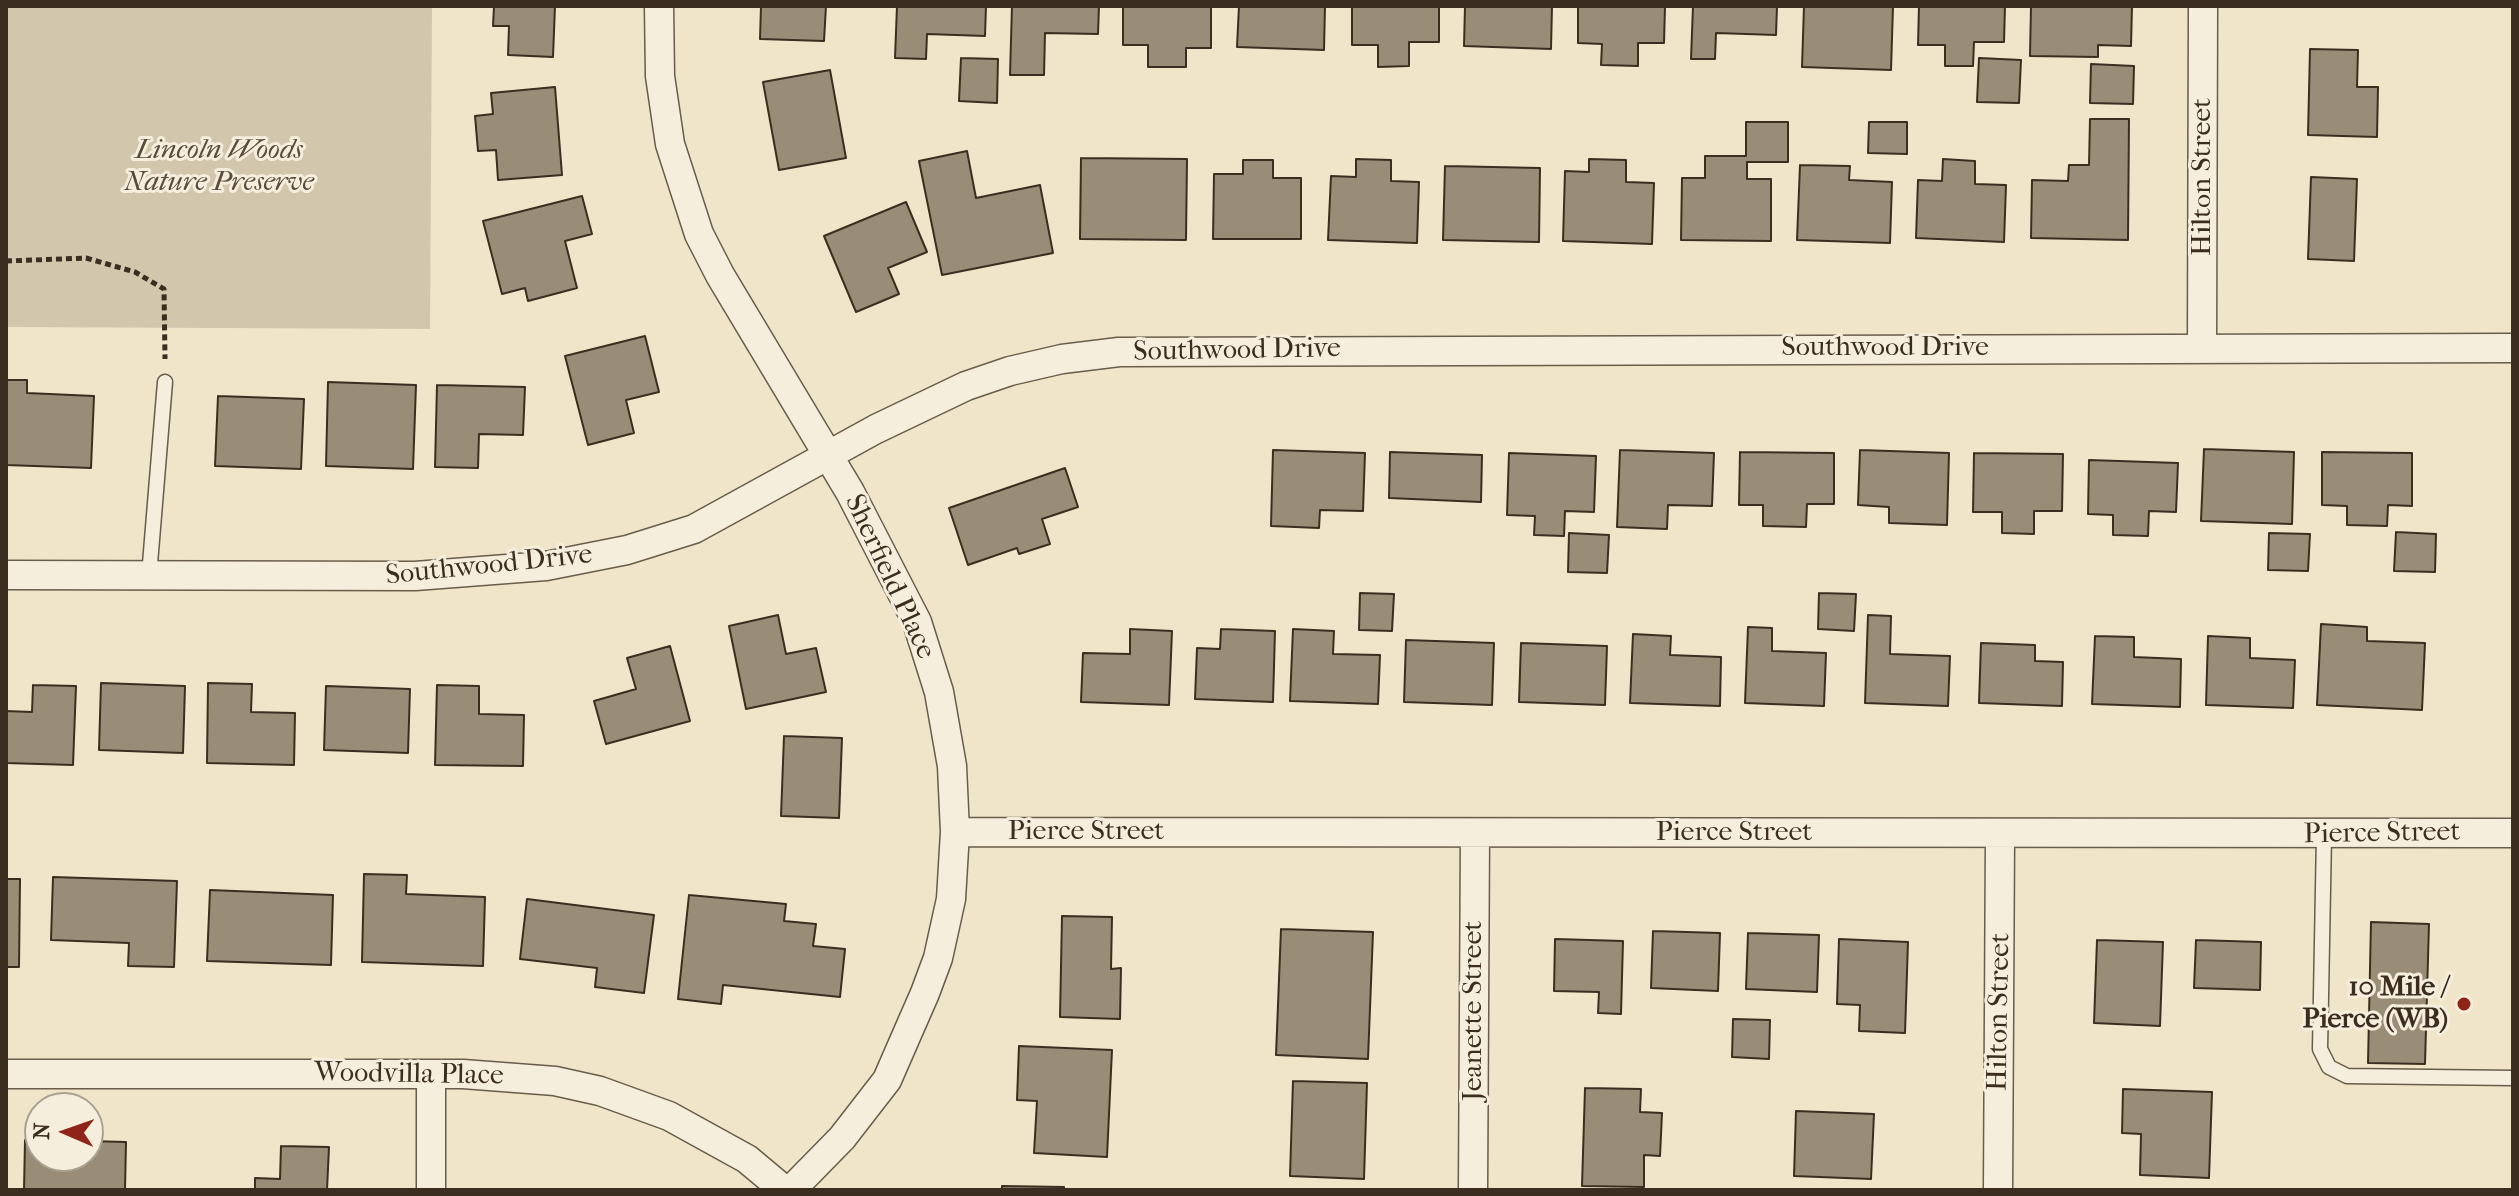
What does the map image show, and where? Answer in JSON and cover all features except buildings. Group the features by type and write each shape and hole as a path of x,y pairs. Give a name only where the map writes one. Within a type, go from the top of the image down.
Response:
{"street":[{"name":"Sherfield Place","path":"659,6 660,76 670,144 681,187 720,275 887,560 930,658 952,766 955,832 947,922 938,958 908,1038 887,1080 866,1109 791,1190"},
{"name":"Hilton Street","path":"2202,347 2203,6"},
{"name":"Southwood Drive","path":"6,575 400,577 546,566 627,550 694,529 918,408 981,381 1062,359 1119,352 2513,348"},
{"name":"Pierce Street","path":"955,832 2513,833"},
{"name":"Jeanette Street","path":"1473,1190 1475,833"},
{"name":"Hilton Street","path":"1998,1190 2000,834"},
{"name":"Woodvilla Place","path":"6,1074 431,1074 555,1081 629,1100 724,1146 784,1190"},
{"path":"431,1074 431,1190"}],"lane":[{"path":"149,576 165,382"},
{"path":"2324,835 2320,1049 2329,1067 2347,1076 2513,1078"}],"path":[{"path":"6,261 86,258 135,272 164,289 165,382"}],"green space":[{"name":"Lincoln Woods Nature Preserve","path":"6,6 432,6 430,329 6,327"}],"place":[{"name":"10 Mile / Pierce (WB)","path":"2464,1004"}]}
